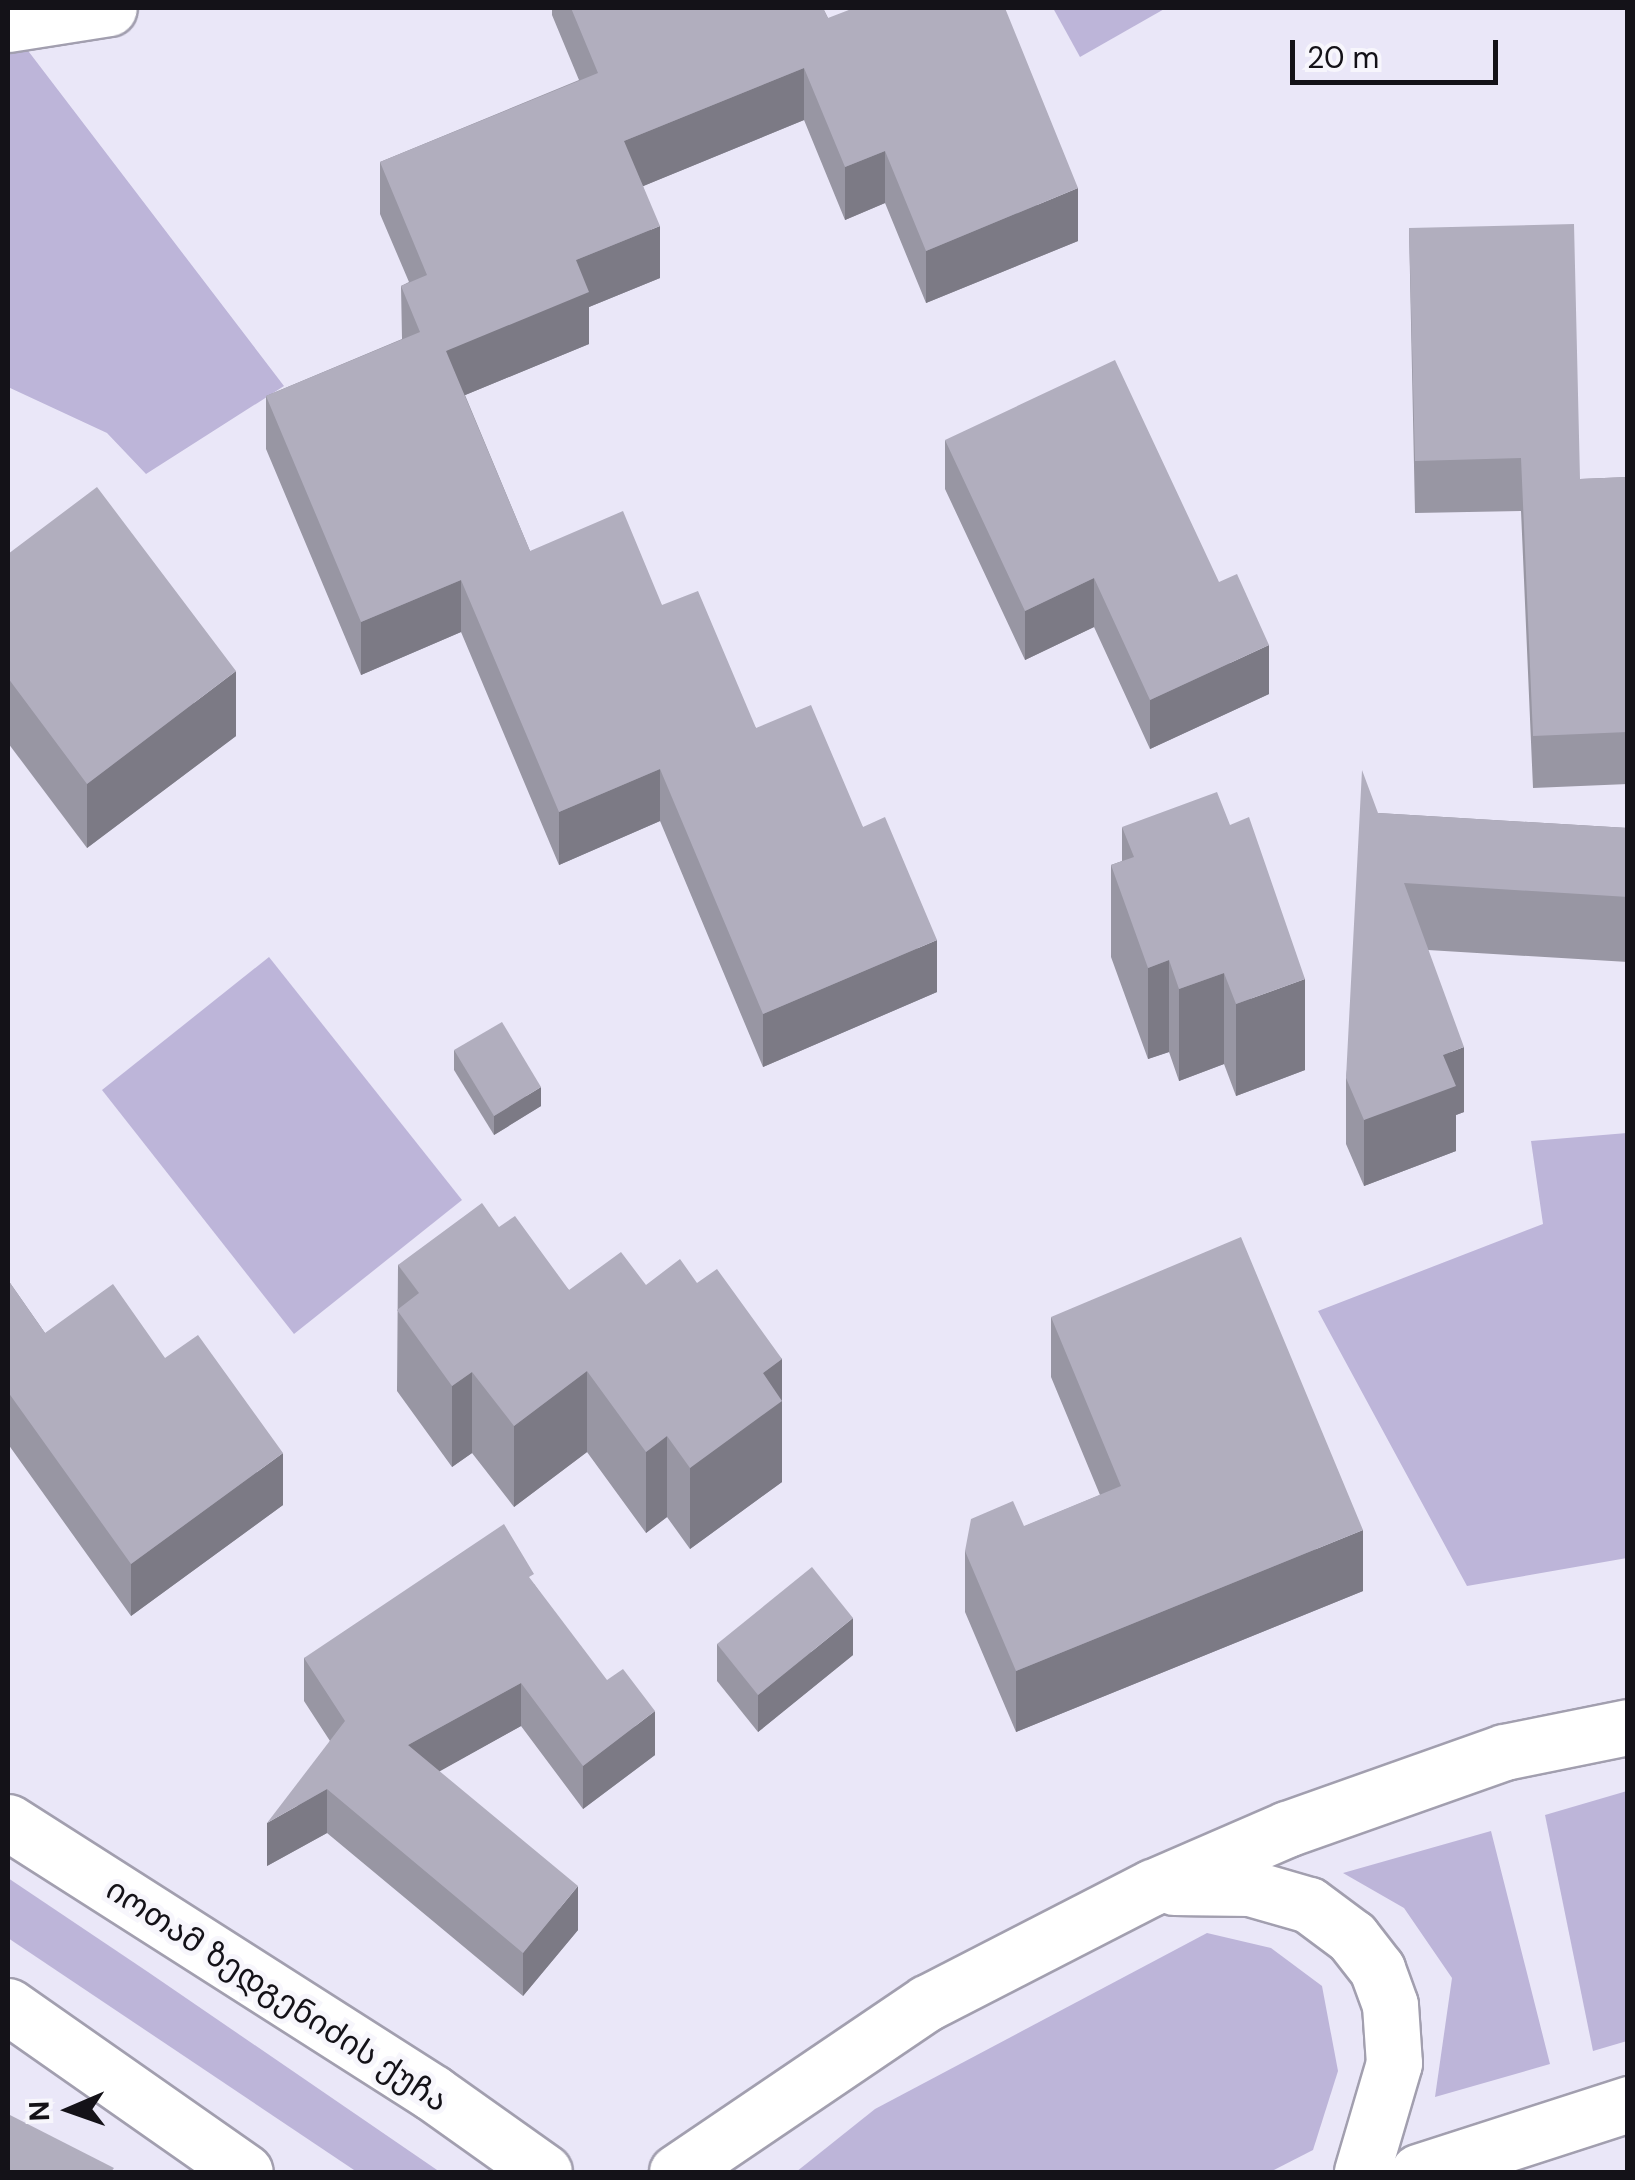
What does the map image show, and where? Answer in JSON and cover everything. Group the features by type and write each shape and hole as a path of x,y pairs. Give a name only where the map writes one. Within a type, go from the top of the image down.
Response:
{"main road":[{"path":"8,24 109,8"},
{"path":"677,2172 927,2003 1153,1887 1287,1829 1504,1752 1628,1727"},
{"name":"იოთამ ზედგენიძის ქუჩა","path":"8,1822 434,2093 544,2172"},
{"path":"1153,1887 1250,1888 1309,1905 1352,1937 1377,1969 1390,2005 1394,2062 1362,2172"},
{"path":"8,2006 245,2172"},
{"path":"1418,2172 1628,2104"}],"shaded area":[{"path":"1053,8 1166,8 1080,57"},
{"path":"16,35 284,386 146,474 107,433 8,387 8,38"},
{"path":"269,957 462,1200 294,1334 102,1090"},
{"path":"1627,1133 1627,1558 1467,1586 1318,1311 1543,1224 1531,1141"},
{"path":"1627,1791 1627,2041 1593,2051 1545,1815"},
{"path":"1491,1831 1550,2064 1435,2097 1452,1978 1404,1908 1343,1873"},
{"path":"8,1878 440,2172 357,2172 8,1938"},
{"path":"1207,1933 1271,1948 1322,1986 1338,2071 1313,2150 1270,2172 796,2172 875,2109"}],"building":[{"path":"571,8 823,8 828,18 854,8 1005,8 1078,188 926,251 885,151 845,167 804,68 624,141 660,226 576,260 589,292 446,351 530,551 623,511 662,605 698,591 756,728 811,705 863,827 885,817 937,940 763,1014 660,769 559,812 461,580 361,622 266,396 420,332 401,286 427,275 380,162 598,73"},
{"path":"1574,224 1580,479 1628,477 1628,732 1533,736 1521,458 1415,461 1409,228"},
{"path":"1115,360 1219,582 1237,574 1269,645 1150,700 1094,578 1025,611 945,440"},
{"path":"97,487 236,671 87,784 8,678 8,554"},
{"path":"1362,770 1378,813 1628,828 1628,897 1404,883 1464,1047 1443,1055 1456,1086 1364,1120 1346,1078"},
{"path":"1217,792 1230,825 1249,817 1305,979 1236,1004 1224,973 1179,989 1169,960 1148,968 1111,865 1134,857 1122,827"},
{"path":"502,1022 541,1087 494,1116 454,1050"},
{"path":"482,1203 499,1227 515,1216 569,1290 621,1252 646,1285 680,1259 697,1283 717,1269 782,1359 763,1373 782,1401 690,1468 667,1436 646,1452 587,1371 514,1426 472,1372 452,1386 397,1310 419,1293 398,1265"},
{"path":"1241,1237 1363,1530 1016,1671 965,1551 971,1519 1013,1501 1024,1526 1121,1486 1051,1317"},
{"path":"8,1280 45,1333 113,1284 165,1358 198,1335 283,1453 131,1564 8,1392"},
{"path":"504,1524 534,1574 529,1577 607,1680 623,1669 655,1711 583,1766 521,1683 408,1745 578,1886 523,1953 327,1789 267,1823 345,1721 304,1658"},
{"path":"812,1567 853,1618 758,1695 717,1644"},
{"path":"8,2114 114,2168 111,2172 8,2172"}]}
